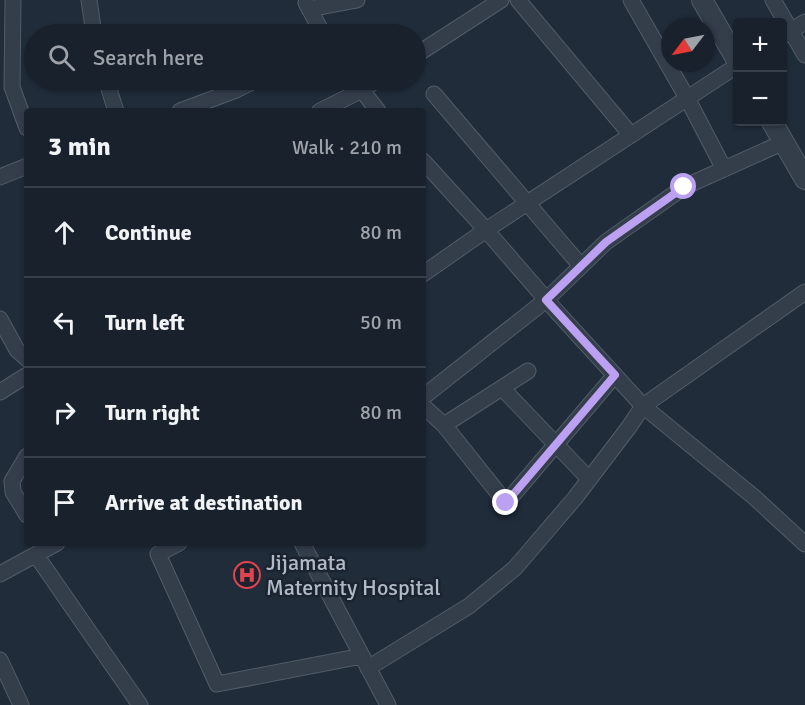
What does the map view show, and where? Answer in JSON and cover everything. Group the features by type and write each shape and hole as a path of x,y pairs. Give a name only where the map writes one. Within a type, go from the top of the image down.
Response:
{"street":[{"path":"13,0 12,87 24,120"},
{"path":"89,0 93,24"},
{"path":"318,24 307,4 357,0"},
{"path":"426,49 501,0"},
{"path":"518,0 631,135"},
{"path":"631,0 687,98 724,169"},
{"path":"702,0 733,55"},
{"path":"772,0 780,18"},
{"path":"805,22 787,34 805,56"},
{"path":"426,272 733,67"},
{"path":"109,90 115,108"},
{"path":"188,108 236,90"},
{"path":"324,108 351,90"},
{"path":"362,90 376,108"},
{"path":"434,94 581,266"},
{"path":"774,126 802,167"},
{"path":"426,394 546,300 606,242 684,187 784,142"},
{"path":"426,165 643,406 754,497 805,544"},
{"path":"0,177 24,167"},
{"path":"173,546 158,554 217,684 365,662 469,606 515,568 589,479 630,427 643,406 805,292"},
{"path":"0,319 17,350 24,357"},
{"path":"444,425 528,371"},
{"path":"426,399 506,503 615,375"},
{"path":"0,392 24,377"},
{"path":"502,388 589,479"},
{"path":"24,461 12,481 13,492 24,510"},
{"path":"304,546 388,705"},
{"path":"0,574 46,547 140,705"},
{"path":"0,660 21,705"}],"place":[{"name":"Jijamata Maternity Hospital","path":"247,575"}],"route":[{"path":"506,503 615,375 546,300 606,242 684,187"}]}
